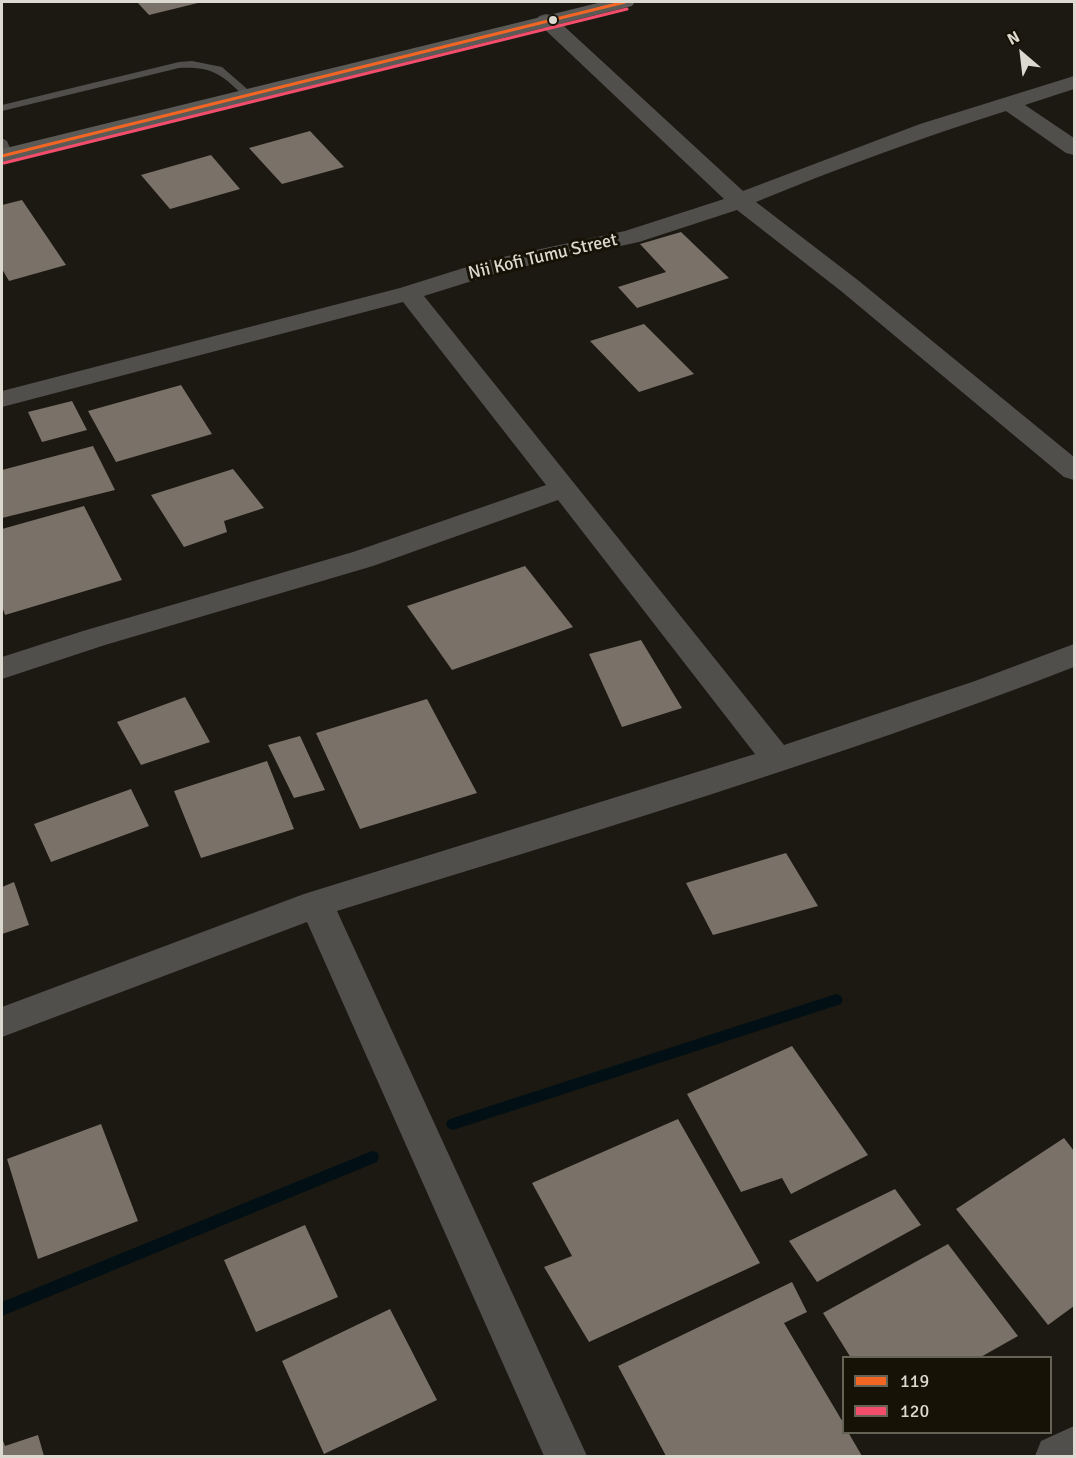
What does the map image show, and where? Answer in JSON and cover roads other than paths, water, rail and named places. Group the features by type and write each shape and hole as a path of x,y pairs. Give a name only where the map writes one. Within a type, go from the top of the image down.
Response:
{"main road":[{"path":"4,151 625,2"}],"street":[{"path":"546,20 740,201 850,286 1074,471"},
{"name":"Nii Kofi Tumu Street","path":"2,399 102,371 409,293 498,265 631,237 740,201 909,136 1074,82"},
{"path":"1008,103 1074,148"},
{"path":"409,293 777,759"},
{"path":"2,668 93,638 363,559 565,488"},
{"path":"2,1022 316,904 777,759 986,688 1074,655"},
{"path":"316,904 566,1456"},
{"path":"1056,1456 1074,1447"}],"lane":[{"path":"2,108 196,63 214,66 249,94"}],"waterway":[{"path":"453,1124 836,1000"},
{"path":"2,1309 372,1157"}]}
